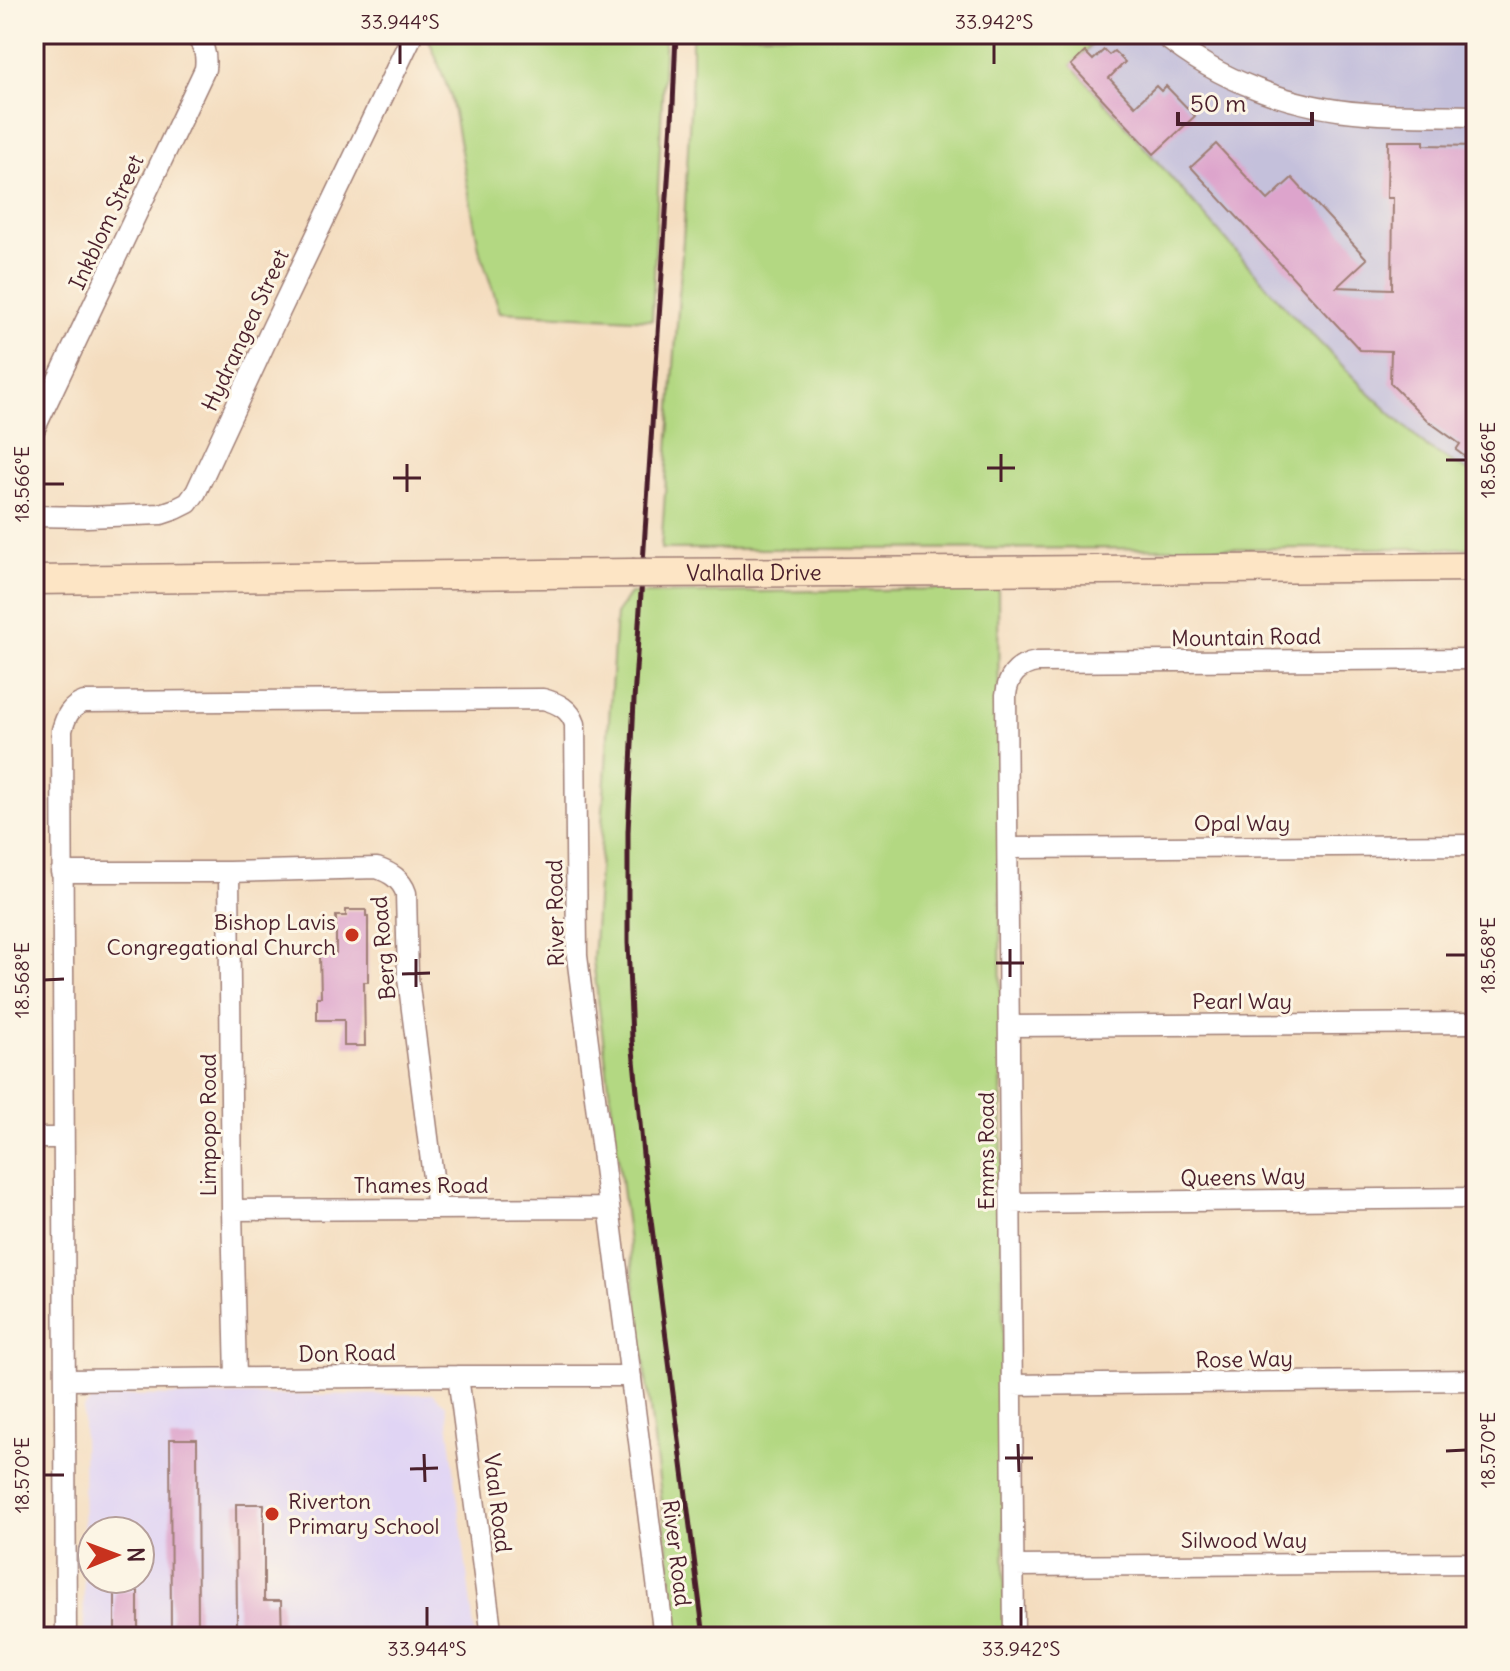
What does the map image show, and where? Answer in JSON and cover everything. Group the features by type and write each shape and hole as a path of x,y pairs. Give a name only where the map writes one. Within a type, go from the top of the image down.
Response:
{"main road":[{"name":"Valhalla Drive","path":"34,580 1476,567"}],"street":[{"name":"Inkblom Street","path":"34,430 205,69 207,56 194,34"},
{"name":"Hydrangea Street","path":"34,516 161,514 188,503 196,492 411,34"},
{"path":"1162,34 1214,69 1249,86 1304,104 1366,113 1476,116"},
{"name":"Mountain Road","path":"1019,668 1037,662 1476,659"},
{"name":"Emms Road","path":"1014,1637 1006,695 1009,680 1019,668"},
{"name":"River Road","path":"61,872 62,730 71,709 84,702 543,699 553,702 572,716 577,734 577,956 664,1637"},
{"name":"Opal Way","path":"1008,848 1476,845"},
{"name":"Berg Road","path":"61,872 377,868 395,877 406,893 408,978 437,1209"},
{"path":"61,872 66,1637"},
{"name":"Limpopo Road","path":"229,872 236,1378"},
{"name":"Pearl Way","path":"1009,1026 1476,1023"},
{"path":"34,1138 63,1138"},
{"name":"Queens Way","path":"1011,1203 1476,1198"},
{"name":"Thames Road","path":"232,1210 609,1208"},
{"name":"Vaal Road","path":"458,1376 492,1637"},
{"name":"Don Road","path":"65,1380 631,1376"},
{"name":"Rose Way","path":"1012,1385 1476,1380"},
{"name":"Silwood Way","path":"1013,1566 1476,1563"}],"shaded area":[{"path":"1103,34 1476,34 1476,475 1428,448 1368,392 1285,307 1072,66"},
{"name":"Riverton Primary School","path":"433,1394 446,1405 475,1637 84,1637 84,1595 156,1595 156,1515 83,1515 83,1409 95,1396"}],"green space":[{"path":"427,34 665,34 652,320 500,312 479,248 451,97"},
{"path":"692,34 1102,34 1072,65 1285,307 1368,392 1428,448 1476,475 1476,548 661,549 684,225"},
{"path":"998,588 1005,1637 679,1637 593,960 616,614 630,594"}],"building":[{"path":"1104,50 1109,55 1114,51 1125,62 1109,78 1135,106 1156,86 1161,91 1166,86 1195,116 1154,154 1071,65 1085,52 1093,60"},
{"path":"1388,141 1476,146 1476,446 1468,459 1456,450 1460,444 1428,421 1390,383 1391,351 1360,350 1191,167 1216,144 1268,200 1292,178 1367,259 1337,287 1392,289 1393,198 1387,198"},
{"path":"346,910 366,910 368,916 368,982 364,982 365,1046 344,1046 344,1020 317,1020 317,997 321,997 320,953 336,953 336,916 346,916"},
{"path":"170,1439 197,1439 198,1637 171,1637"},
{"path":"236,1504 264,1504 264,1601 281,1601 282,1637 249,1637 249,1625 237,1625"},
{"path":"115,1595 138,1595 138,1637 115,1637"}],"railway":[{"path":"676,34 634,700 628,832 628,942 632,1039 644,1165 704,1637"}],"place":[{"name":"Bishop Lavis Congregational Church","path":"352,935"},
{"name":"Riverton Primary School","path":"272,1514"}]}
